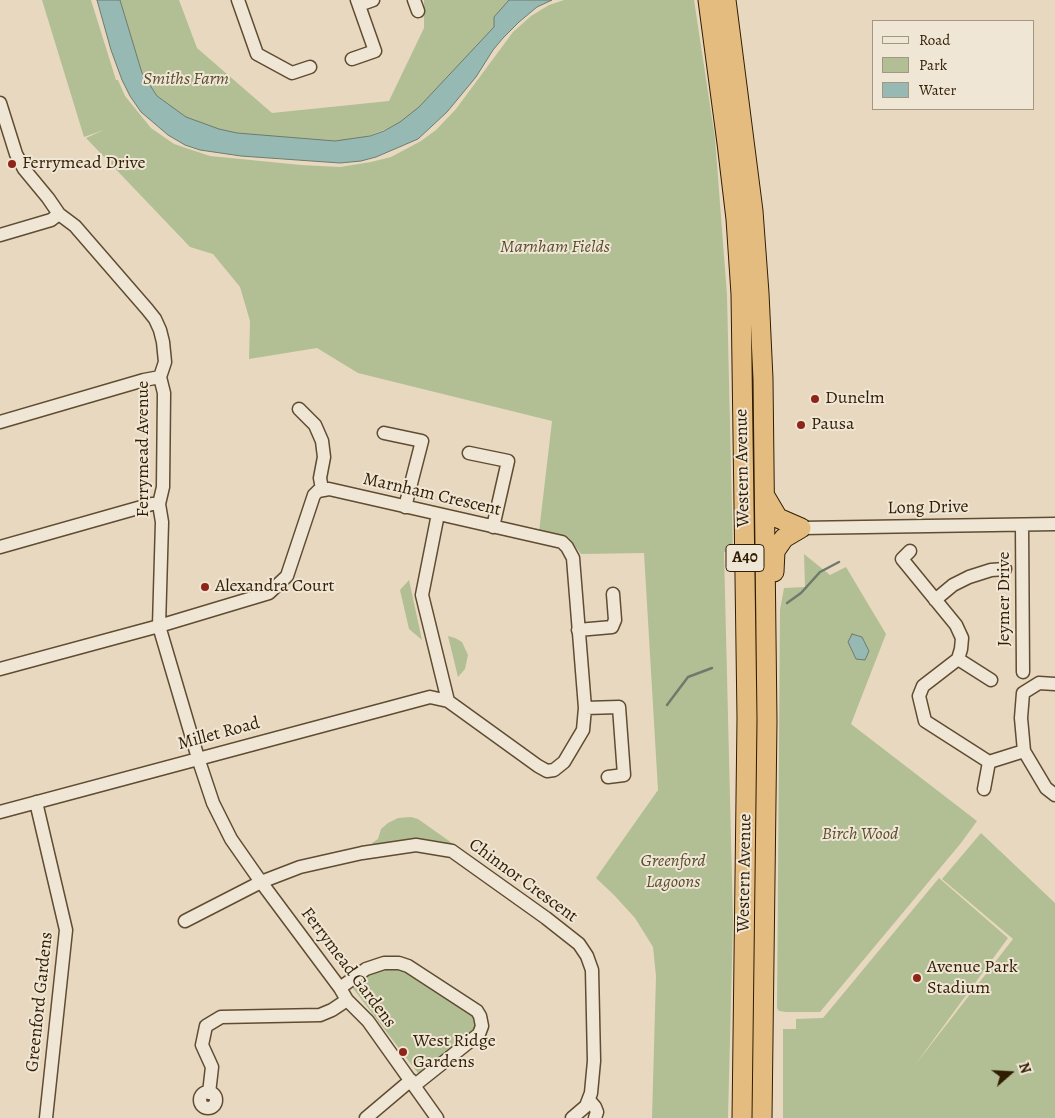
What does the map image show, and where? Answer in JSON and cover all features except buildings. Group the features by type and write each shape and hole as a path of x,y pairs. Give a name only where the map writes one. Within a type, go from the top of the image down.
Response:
{"highway":[{"name":"Western Avenue","path":"708,0 728,143 741,294 747,718 742,1118"},
{"name":"Western Avenue","path":"726,0 746,143 757,256 763,378 767,721 762,1118"},
{"path":"764,495 778,518 800,528"},
{"path":"767,721 775,551 784,538 800,528"}],"street":[{"path":"238,0 258,54 292,73 310,67"},
{"path":"352,59 375,51 358,2 373,0"},
{"name":"Ferrymead Avenue","path":"0,103 16,154 24,169 59,214 75,226 155,319 163,342 165,362 160,377 164,402 163,487 159,504 162,522 159,626 212,803 231,839"},
{"path":"0,235 51,220 59,214"},
{"path":"0,422 160,377"},
{"path":"0,669 159,626 269,592 278,585 287,576 314,495 322,489 320,478 324,457 322,441 315,425 299,409"},
{"path":"384,433 422,441 405,507"},
{"path":"469,453 508,461 493,526"},
{"name":"Marnham Crescent","path":"322,489 334,490 562,542 567,547 572,558 585,708 583,730 564,762 554,770 547,771 448,701"},
{"path":"0,547 152,504 159,504"},
{"path":"438,514 422,595 448,701"},
{"name":"Long Drive","path":"800,528 1055,524"},
{"name":"Jeymer Drive","path":"1022,525 1023,672"},
{"path":"910,551 902,559 956,625 962,638 958,659 923,686 920,696 925,721 989,762"},
{"path":"935,600 953,586 969,577 991,570 1005,569"},
{"path":"578,630 612,627 615,620 613,594"},
{"path":"958,659 991,680"},
{"path":"1055,684 1039,683 1024,693 1021,718 1024,751 1046,788 1055,795"},
{"name":"Millet Road","path":"0,812 424,698 430,697 448,701"},
{"path":"585,708 619,707 624,775 608,777"},
{"path":"989,762 1024,751"},
{"path":"984,789 989,762"},
{"name":"Greenford Gardens","path":"36,802 66,930 46,1118"},
{"name":"Ferrymead Gardens","path":"231,839 347,1000 368,1021 437,1118"},
{"name":"Chinnor Crescent","path":"185,921 261,882 300,867 362,853 416,845 452,851 546,918 579,944 587,956 592,970 594,1060 589,1100 595,1106 597,1112 595,1118"},
{"path":"340,988 366,969 384,962 399,963 408,966 477,1011 480,1016 482,1026 479,1034 366,1118"},
{"path":"206,1113 215,1103 215,1097 209,1093 212,1067 202,1044 206,1026 221,1017 320,1015 347,1000"},
{"path":"572,1118 586,1106 589,1100"}],"green space":[{"name":"Marnham Fields","path":"42,0 91,0 116,80 118,80 125,96 151,128 174,144 210,156 340,167 391,157 421,141 436,130 456,109 513,32 531,16 549,5 564,0 694,0 715,138 727,295 733,553 724,552 733,921 728,1118 652,1118 656,976 653,947 635,918 596,878 658,790 644,553 581,554 568,537 539,532 552,421 358,373 317,348 249,359 250,321 240,287 213,254 190,247 86,138 104,130 84,137"},
{"name":"Smiths Farm","path":"120,0 179,0 197,48 272,113 389,101 424,28 424,0 517,0 492,32 407,121 353,142 243,138 191,122 157,96 142,73"},
{"name":"Birch Wood","path":"804,554 830,575 846,567 886,634 851,724 977,821 961,843 820,1012 786,1012 779,1011 777,1008 780,610 784,588 805,587"},
{"path":"409,580 422,640 409,629 400,590"},
{"path":"448,636 462,642 468,655 465,669 458,677"},
{"path":"411,817 418,819 452,843 450,847 433,841 407,840 374,846 372,843 378,839 381,829 388,823 398,818"},
{"path":"981,833 1055,903 1055,1118 783,1118 783,1029 796,1029 796,1019 823,1018 939,878 1008,938 915,1065 1013,939 942,879"},
{"path":"383,968 396,968 408,971 472,1013 477,1026 474,1034 422,1074 418,1073 352,987 354,983 370,973"}],"water":[{"path":"97,0 120,0 142,73 157,96 186,117 219,129 237,133 335,141 370,136 384,131 400,122 419,107 494,27 494,17 509,0 552,0 537,7 503,38 476,77 447,112 418,139 376,157 340,163 241,156 200,150 185,145 168,135 141,112 130,96 111,50"},
{"path":"852,634 862,637 869,651 865,660 856,659 848,642"}],"waterway":[{"path":"787,603 801,593 820,572 839,562"},
{"path":"667,705 688,677 712,668"}],"place":[{"name":"Ferrymead Drive","path":"12,164"},
{"name":"Dunelm","path":"815,399"},
{"name":"Pausa","path":"801,425"},
{"name":"Alexandra Court","path":"205,587"},
{"name":"Avenue Park Stadium","path":"917,978"},
{"name":"West Ridge Gardens","path":"403,1052"}],"park label":[{"name":"Greenford Lagoons","path":"673,872"}]}
